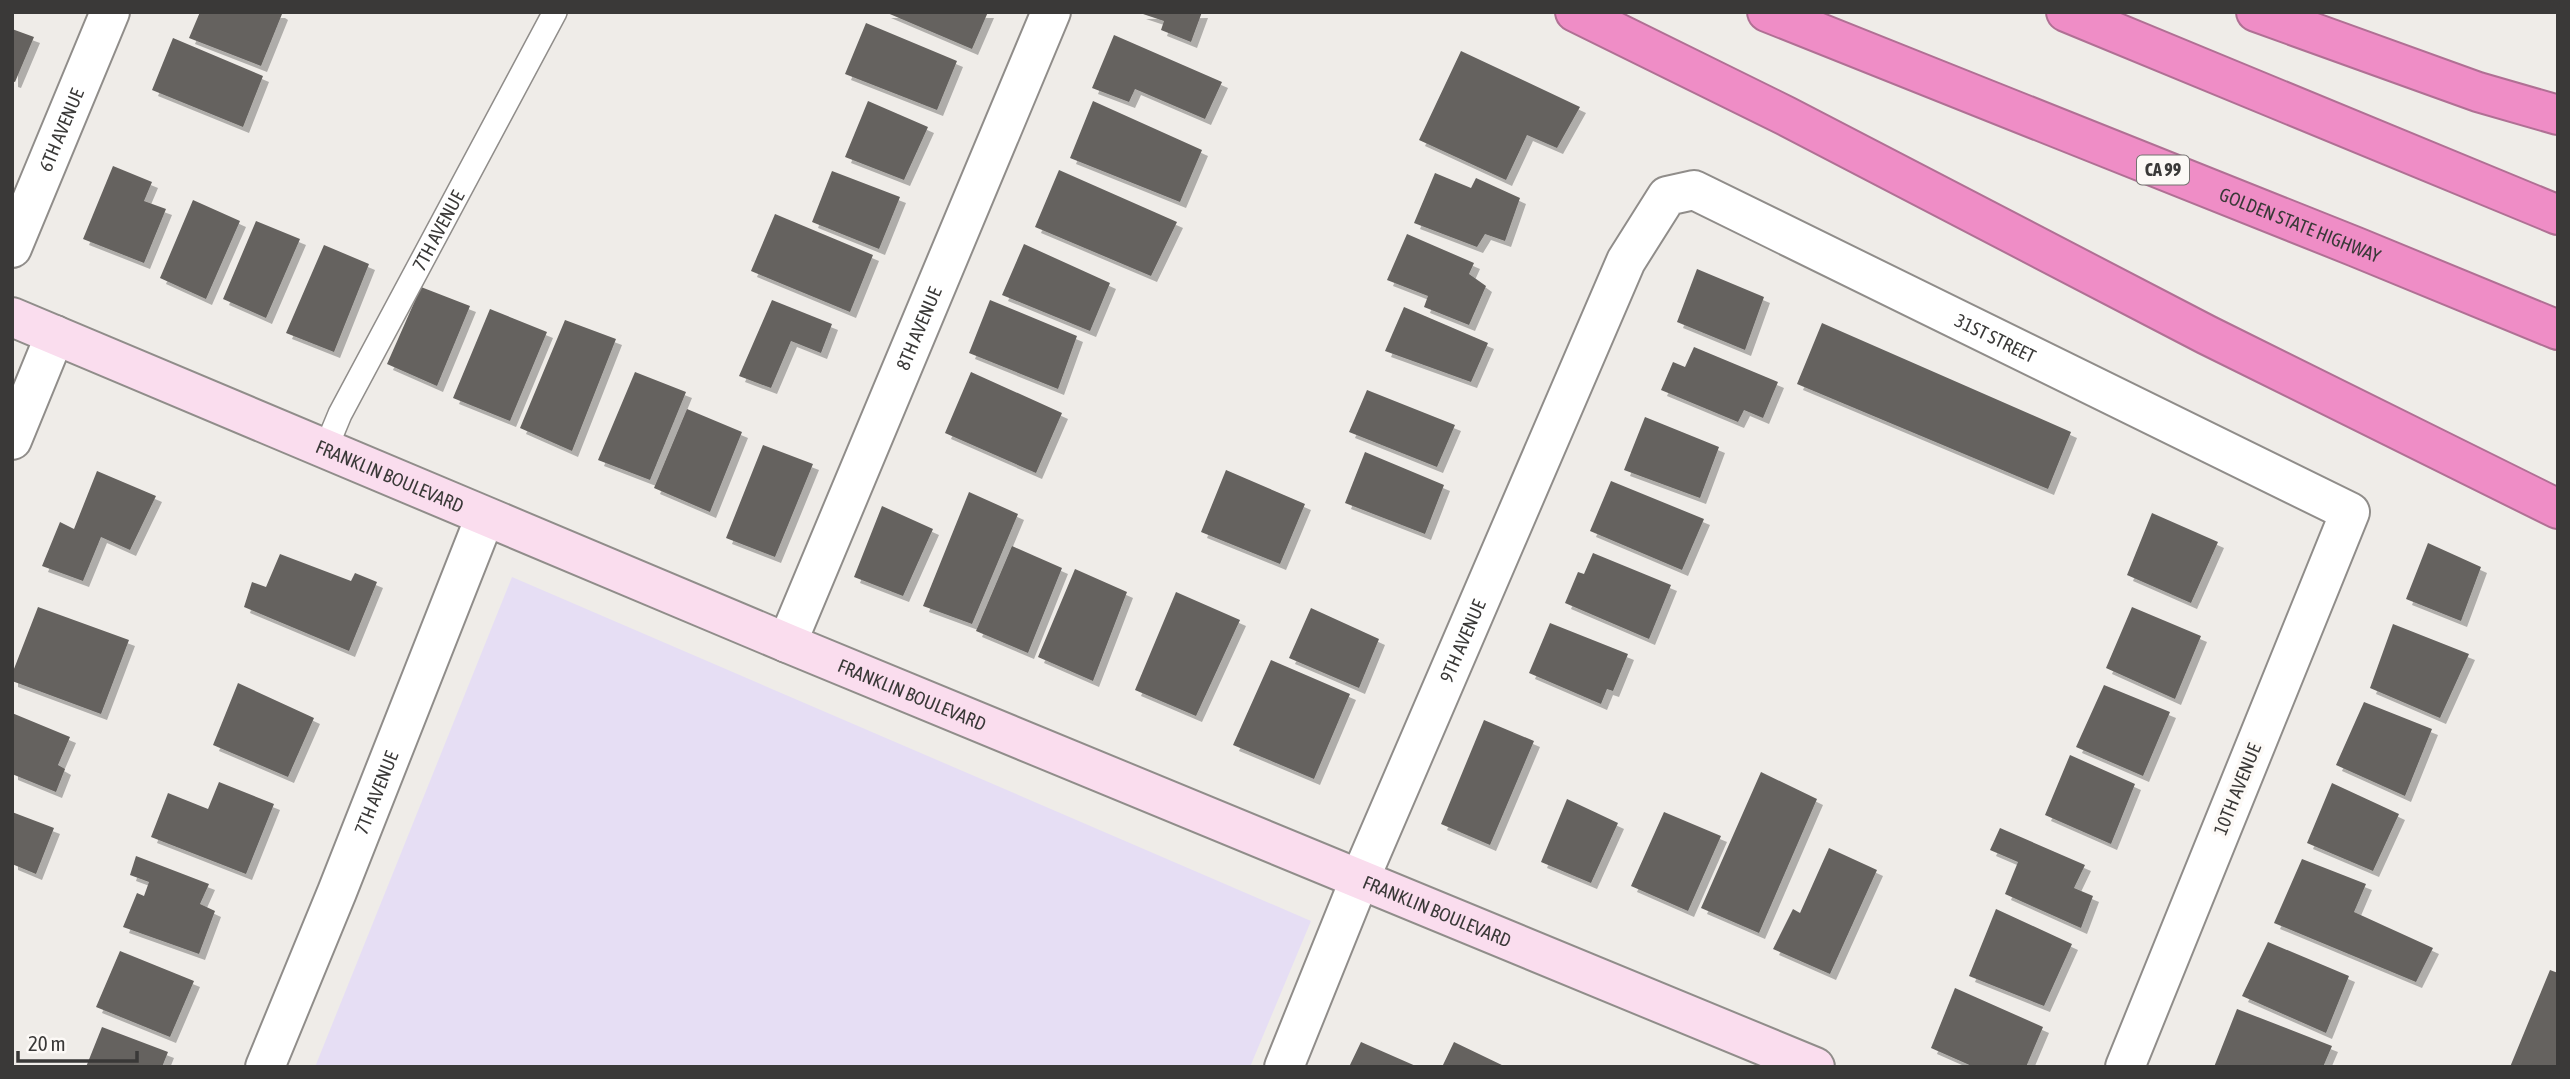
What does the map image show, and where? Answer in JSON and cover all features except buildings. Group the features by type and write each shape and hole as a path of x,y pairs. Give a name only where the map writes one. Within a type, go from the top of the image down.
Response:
{"highway":[{"path":"1575,12 1786,116 2207,335 2558,509"},
{"name":"GOLDEN STATE HIGHWAY","path":"1767,12 2558,330"},
{"path":"2066,12 2558,215"},
{"path":"2256,12 2478,92 2558,115"}],"main road":[{"name":"FRANKLIN BOULEVARD","path":"12,317 786,643 1803,1065"}],"street":[{"name":"6TH AVENUE","path":"12,248 110,12"},
{"name":"8TH AVENUE","path":"786,643 1051,12"},
{"name":"31ST STREET","path":"1650,220 1667,196 1694,190 2350,512"},
{"name":"9TH AVENUE","path":"1284,1067 1359,881 1626,261 1650,220"},
{"path":"12,440 55,335"},
{"name":"10TH AVENUE","path":"2124,1067 2350,512"},
{"name":"7TH AVENUE","path":"265,1067 485,517"}],"lane":[{"name":"7TH AVENUE","path":"325,450 341,414 555,12"}],"shaded area":[{"path":"512,577 1311,921 1250,1067 315,1067"}]}
